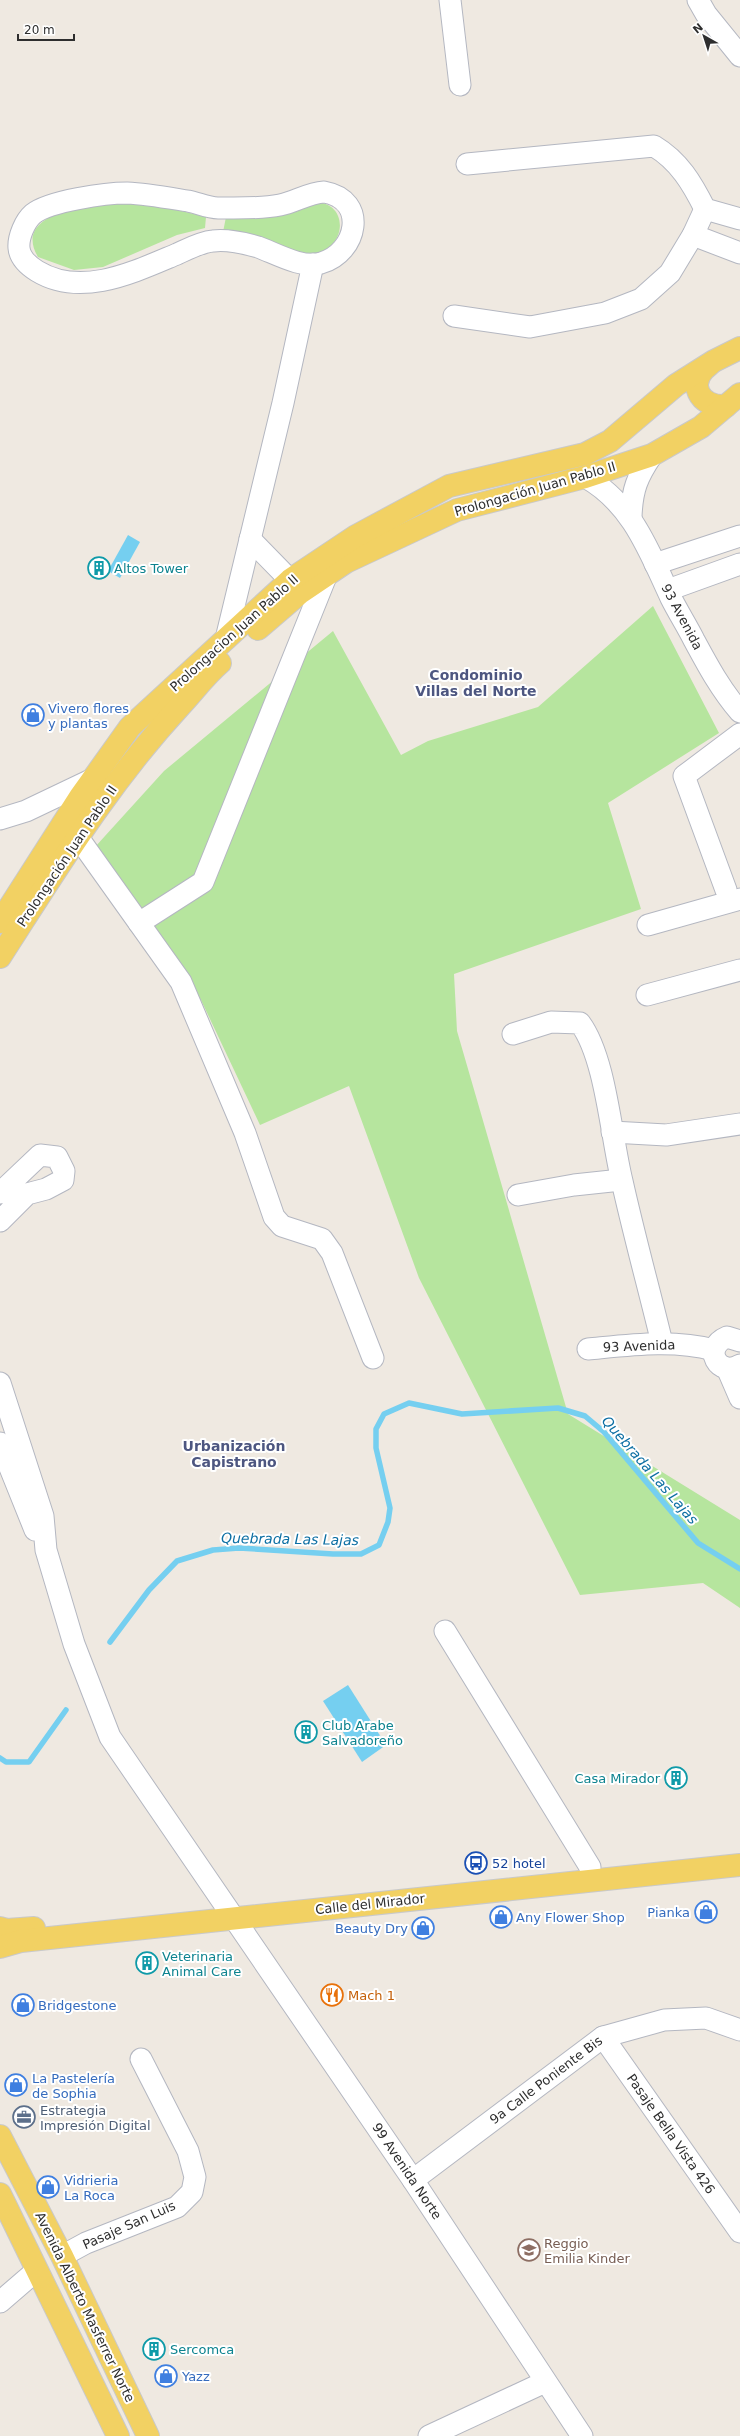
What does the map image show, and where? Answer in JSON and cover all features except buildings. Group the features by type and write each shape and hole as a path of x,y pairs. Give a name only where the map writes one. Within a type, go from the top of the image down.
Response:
{"main road":[{"name":"Prolongacion Juan Pablo II","path":"0,922 91,780 130,727 290,580 356,536 449,486 585,454 610,441 676,385 714,360 740,348"},
{"path":"714,360 703,369 698,377 697,387 700,396 707,403 716,407 733,400"},
{"name":"Prolongación Juan Pablo II","path":"0,957 76,836 148,741 215,667 300,593 346,562 457,510 585,477 652,455 701,427 733,400"},
{"name":"Calle del Mirador","path":"0,1947 21,1941 590,1867 740,1852"},
{"name":"Calle del Mirador","path":"0,1928 20,1930 231,1914 740,1865"},
{"name":"Avenida Alberto Masferrer Norte","path":"0,2136 62,2256 148,2436"},
{"name":"Avenida Alberto Masferrer Norte","path":"0,2194 36,2271 118,2436"}],"street":[{"path":"450,0 460,85"},
{"path":"698,0 706,14 740,56"},
{"path":"467,164 654,146 669,155 690,180 705,209 740,219"},
{"path":"127,193 189,201 216,208 267,207 281,205 311,193 336,194 348,202 353,216 350,240 334,258 320,264 281,258 260,248 236,242 212,241 142,269 99,282 70,282 49,278 26,264 19,250 21,233 33,214 60,203 127,193"},
{"path":"212,241 216,208"},
{"path":"454,316 530,327 605,313 641,299 670,273 693,235 705,209"},
{"path":"693,235 740,253"},
{"path":"226,639 283,403 313,264"},
{"name":"93 Avenida","path":"631,517 632,495 640,473 652,455"},
{"name":"93 Avenida","path":"585,477 603,487 618,501 631,517 724,695 740,712"},
{"path":"655,564 740,536"},
{"path":"250,539 290,580"},
{"path":"668,590 740,564"},
{"path":"139,923 203,882 327,574"},
{"path":"648,925 733,895 684,776 740,734"},
{"path":"0,819 26,811 91,780"},
{"path":"76,836 181,982 245,1133 274,1217 282,1226 322,1238 328,1248 373,1358"},
{"path":"647,995 740,970"},
{"path":"513,1034 551,1022 580,1023 589,1036 598,1063 621,1180 662,1343"},
{"path":"612,1132 666,1134 740,1124"},
{"path":"0,1193 40,1155 57,1157 64,1171 63,1180 46,1190 27,1194 0,1221"},
{"path":"518,1195 574,1185 621,1180"},
{"path":"740,1340 726,1337 716,1344 714,1350 716,1362 733,1366 740,1398"},
{"name":"93 Avenida","path":"588,1349 662,1343 698,1345 714,1350"},
{"path":"0,1382 43,1516 46,1550"},
{"path":"0,1443 30,1520 46,1550"},
{"name":"99 Avenida Norte","path":"46,1550 74,1644 110,1737 413,2180 582,2436"},
{"path":"445,1631 590,1867"},
{"name":"9a Calle Poniente Bis","path":"413,2180 603,2037 664,2020 706,2018 740,2030"},
{"name":"Pasaje Bella Vista 426","path":"603,2037 740,2232"},
{"name":"Pasaje San Luis","path":"62,2256 86,2243 177,2207 192,2192 195,2177 188,2151 141,2059"},
{"path":"0,2302 36,2271"},
{"path":"429,2436 545,2382"}],"green space":[{"path":"137,200 206,217 205,228 177,235 103,267 74,270 38,257 33,240 37,227 49,218 66,210 106,203"},
{"path":"315,202 326,204 334,210 339,217 340,226 338,235 333,243 326,249 316,253 301,252 271,242 223,232 226,217"},
{"path":"653,606 719,733 608,803 641,909 454,974 457,1031 568,1414 740,1520 740,1608 703,1583 580,1595 419,1278 349,1086 260,1125 201,1000 95,847 164,771 333,631 401,755 428,741 538,707"}],"water":[{"path":"128,535 140,542 120,578 108,571"},
{"path":"348,1685 386,1745 362,1762 323,1701"}],"waterway":[{"name":"Quebrada Las Lajas","path":"110,1642 149,1590 177,1561 213,1550 239,1548 333,1554 361,1554 379,1545 388,1522 390,1508 376,1448 376,1429 384,1414 409,1403 462,1414 558,1408 585,1416 604,1432 698,1543 740,1569"},
{"name":"Quebrada Las Lajas","path":"0,1758 6,1762 29,1762 66,1710"}],"place":[{"name":"Altos Tower","path":"99,568"},
{"name":"Vivero flores y plantas","path":"33,715"},
{"name":"Club Arabe Salvadoreño","path":"306,1732"},
{"name":"Casa Mirador","path":"676,1778"},
{"name":"52 hotel","path":"476,1863"},
{"name":"Pianka","path":"706,1912"},
{"name":"Any Flower Shop","path":"501,1917"},
{"name":"Beauty Dry","path":"423,1928"},
{"name":"Veterinaria Animal Care","path":"147,1963"},
{"name":"Mach 1","path":"332,1995"},
{"name":"Bridgestone","path":"23,2005"},
{"name":"La Pastelería de Sophia","path":"16,2085"},
{"name":"Estrategia Impresión Digital","path":"24,2117"},
{"name":"Vidrieria La Roca","path":"48,2187"},
{"name":"Reggio Emilia Kinder","path":"529,2250"},
{"name":"Sercomca","path":"154,2349"},
{"name":"Yazz","path":"166,2376"}],"district":[{"name":"Condominio Villas del Norte","path":"476,684"},
{"name":"Urbanización Capistrano","path":"234,1454"}]}
